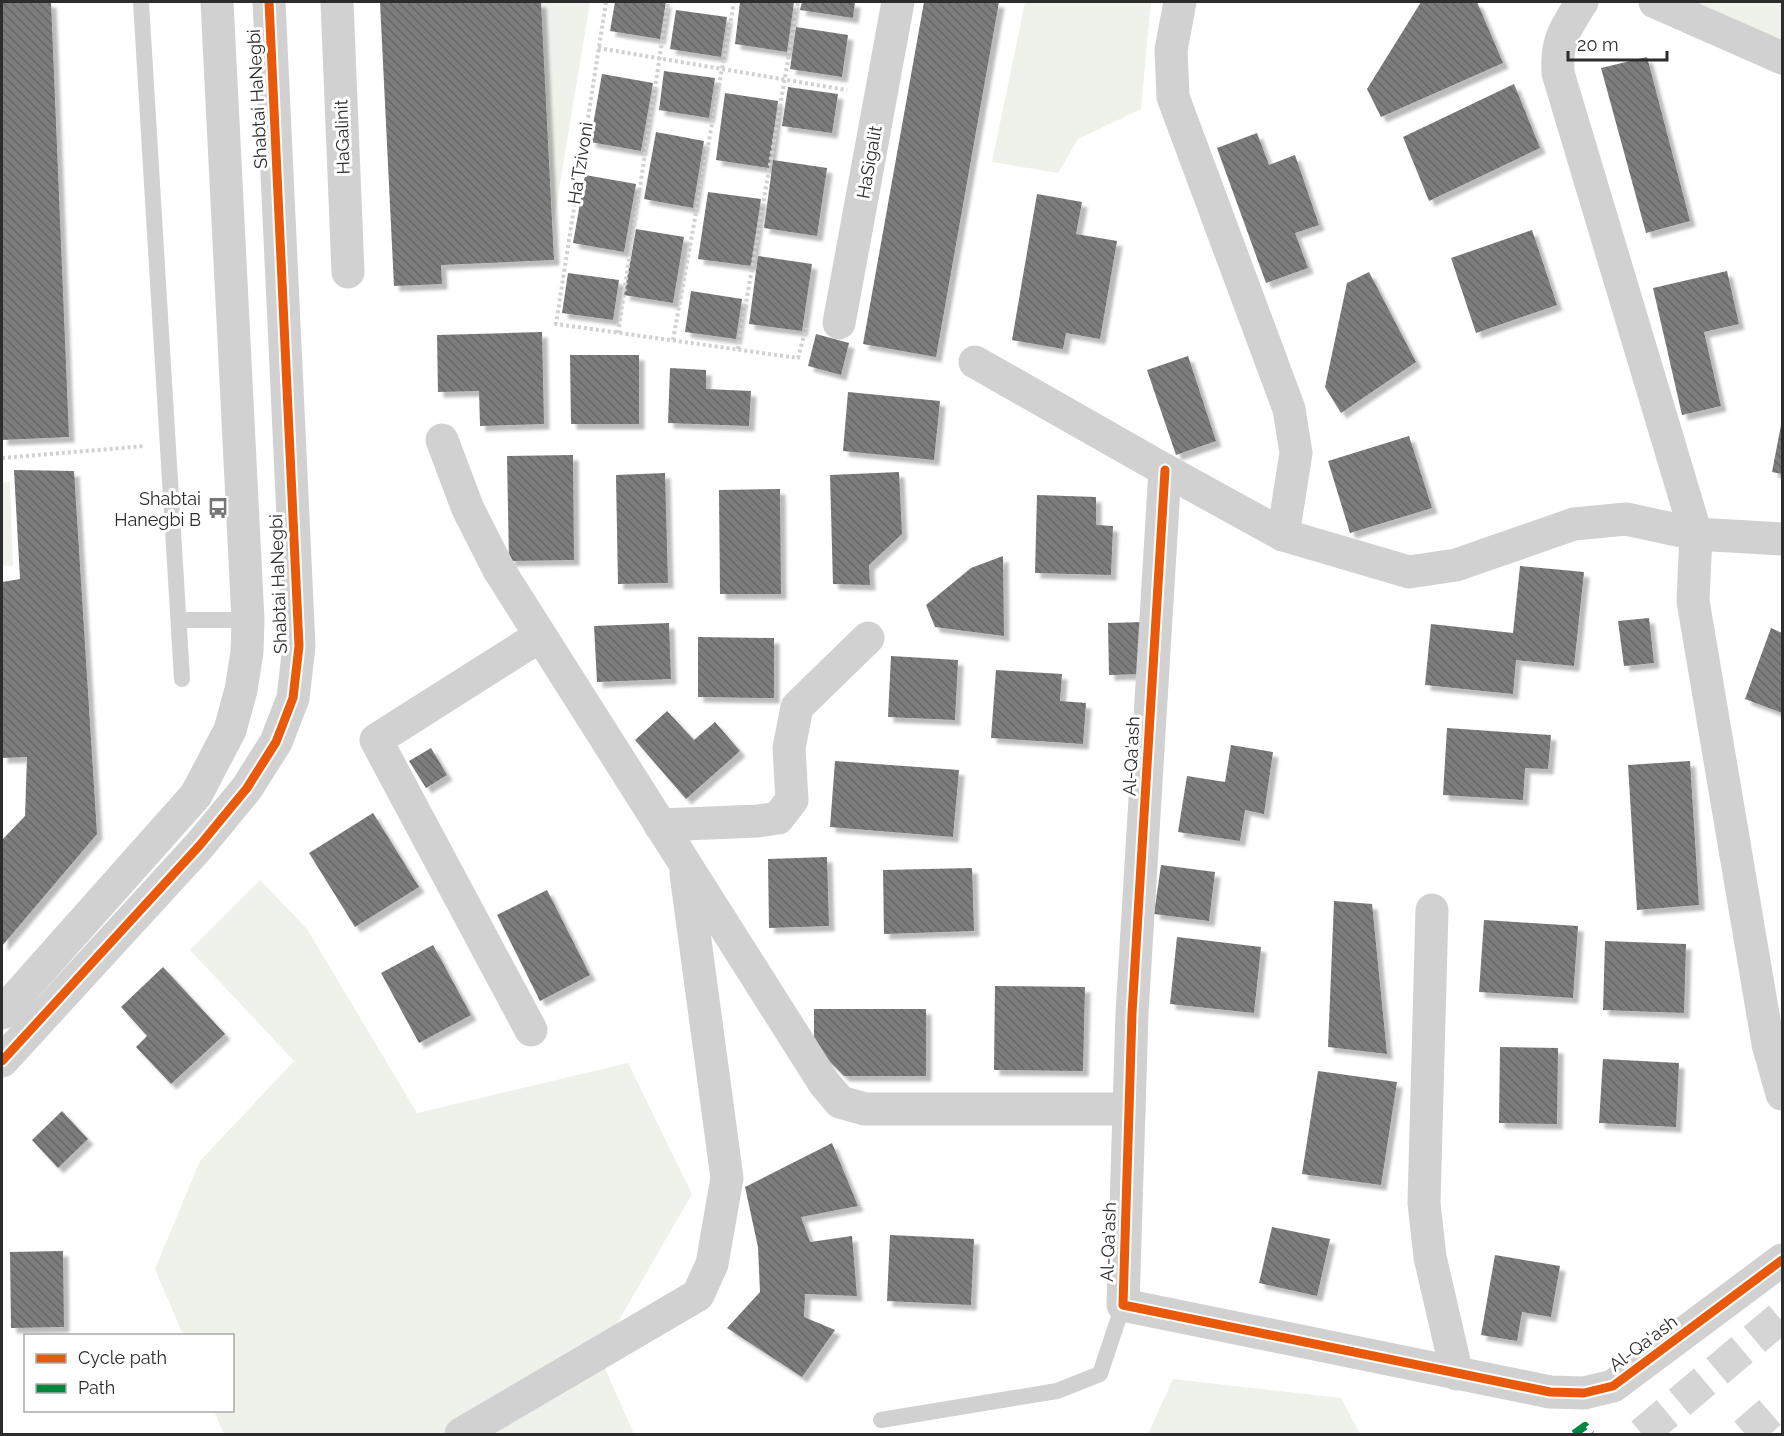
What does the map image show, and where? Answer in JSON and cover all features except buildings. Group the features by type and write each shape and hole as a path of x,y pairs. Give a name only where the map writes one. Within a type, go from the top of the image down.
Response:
{"street":[{"name":"Shabtai HaNegbi","path":"2,1013 196,795 230,730 242,690 248,620 217,2"},
{"name":"Shabtai HaNegbi","path":"2,1061 200,845 247,788 276,742 293,698 299,646 269,2"},
{"name":"HaGalinit","path":"337,2 348,272"},
{"name":"HaSigalit","path":"839,323 898,2"},
{"path":"1179,2 1171,50 1173,97 1289,409 1296,453 1283,535"},
{"path":"1582,2 1566,27 1557,51 1558,73 1696,534 1693,601 1766,1032 1782,1094"},
{"path":"1655,2 1782,58"},
{"path":"975,363 1283,535 1409,572 1456,565 1574,524 1626,519 1696,534 1782,539"},
{"path":"442,440 468,509 499,570 824,1083 840,1102 865,1108 1129,1109"},
{"name":"Al-Qa'ash","path":"1165,471 1132,1013 1123,1305 1550,1392 1584,1394 1613,1386 1782,1260"},
{"path":"531,1030 375,740 540,636"},
{"path":"660,825 758,821 778,818 792,800 789,748 796,707 868,638"},
{"path":"461,1434 698,1295 712,1264 727,1178 684,862"},
{"path":"1432,910 1424,1203 1430,1257 1457,1374"}],"lane":[{"path":"141,2 183,679"},
{"path":"179,620 248,620"},
{"path":"881,1420 1057,1391 1100,1374 1123,1305"}],"path":[{"path":"668,2 618,333 798,358"},
{"path":"673,340 734,2"},
{"path":"738,349 798,2"},
{"path":"598,48 881,96"},
{"path":"2,458 168,444"}],"shaded area":[{"path":"541,2 590,2 553,226"},
{"path":"1025,2 1151,2 1141,109 1078,139 1058,173 992,162"},
{"path":"1683,2 1782,2 1782,42"},
{"path":"2,482 10,482 13,566 2,566"},
{"path":"260,880 307,929 417,1113 628,1063 692,1194 599,1355 634,1434 224,1434 214,1412 234,1412 234,1334 183,1334 155,1269 200,1161 294,1061 190,950"},
{"path":"1173,1379 1341,1398 1360,1434 1148,1434"}],"tunnel":[{"path":"1642,1434 1782,1316"},
{"path":"1745,1434 1782,1402"}],"marked path":[{"path":"1574,1434 1585,1426 1591,1434"}],"cycle path":[{"path":"2,1061 200,845 247,788 276,742 293,698 299,646 269,2"},
{"path":"1165,470 1132,1013 1123,1305 1550,1392 1584,1393 1613,1386 1782,1260"}],"place":[{"name":"Shabtai Hanegbi B","path":"218,508"}]}
